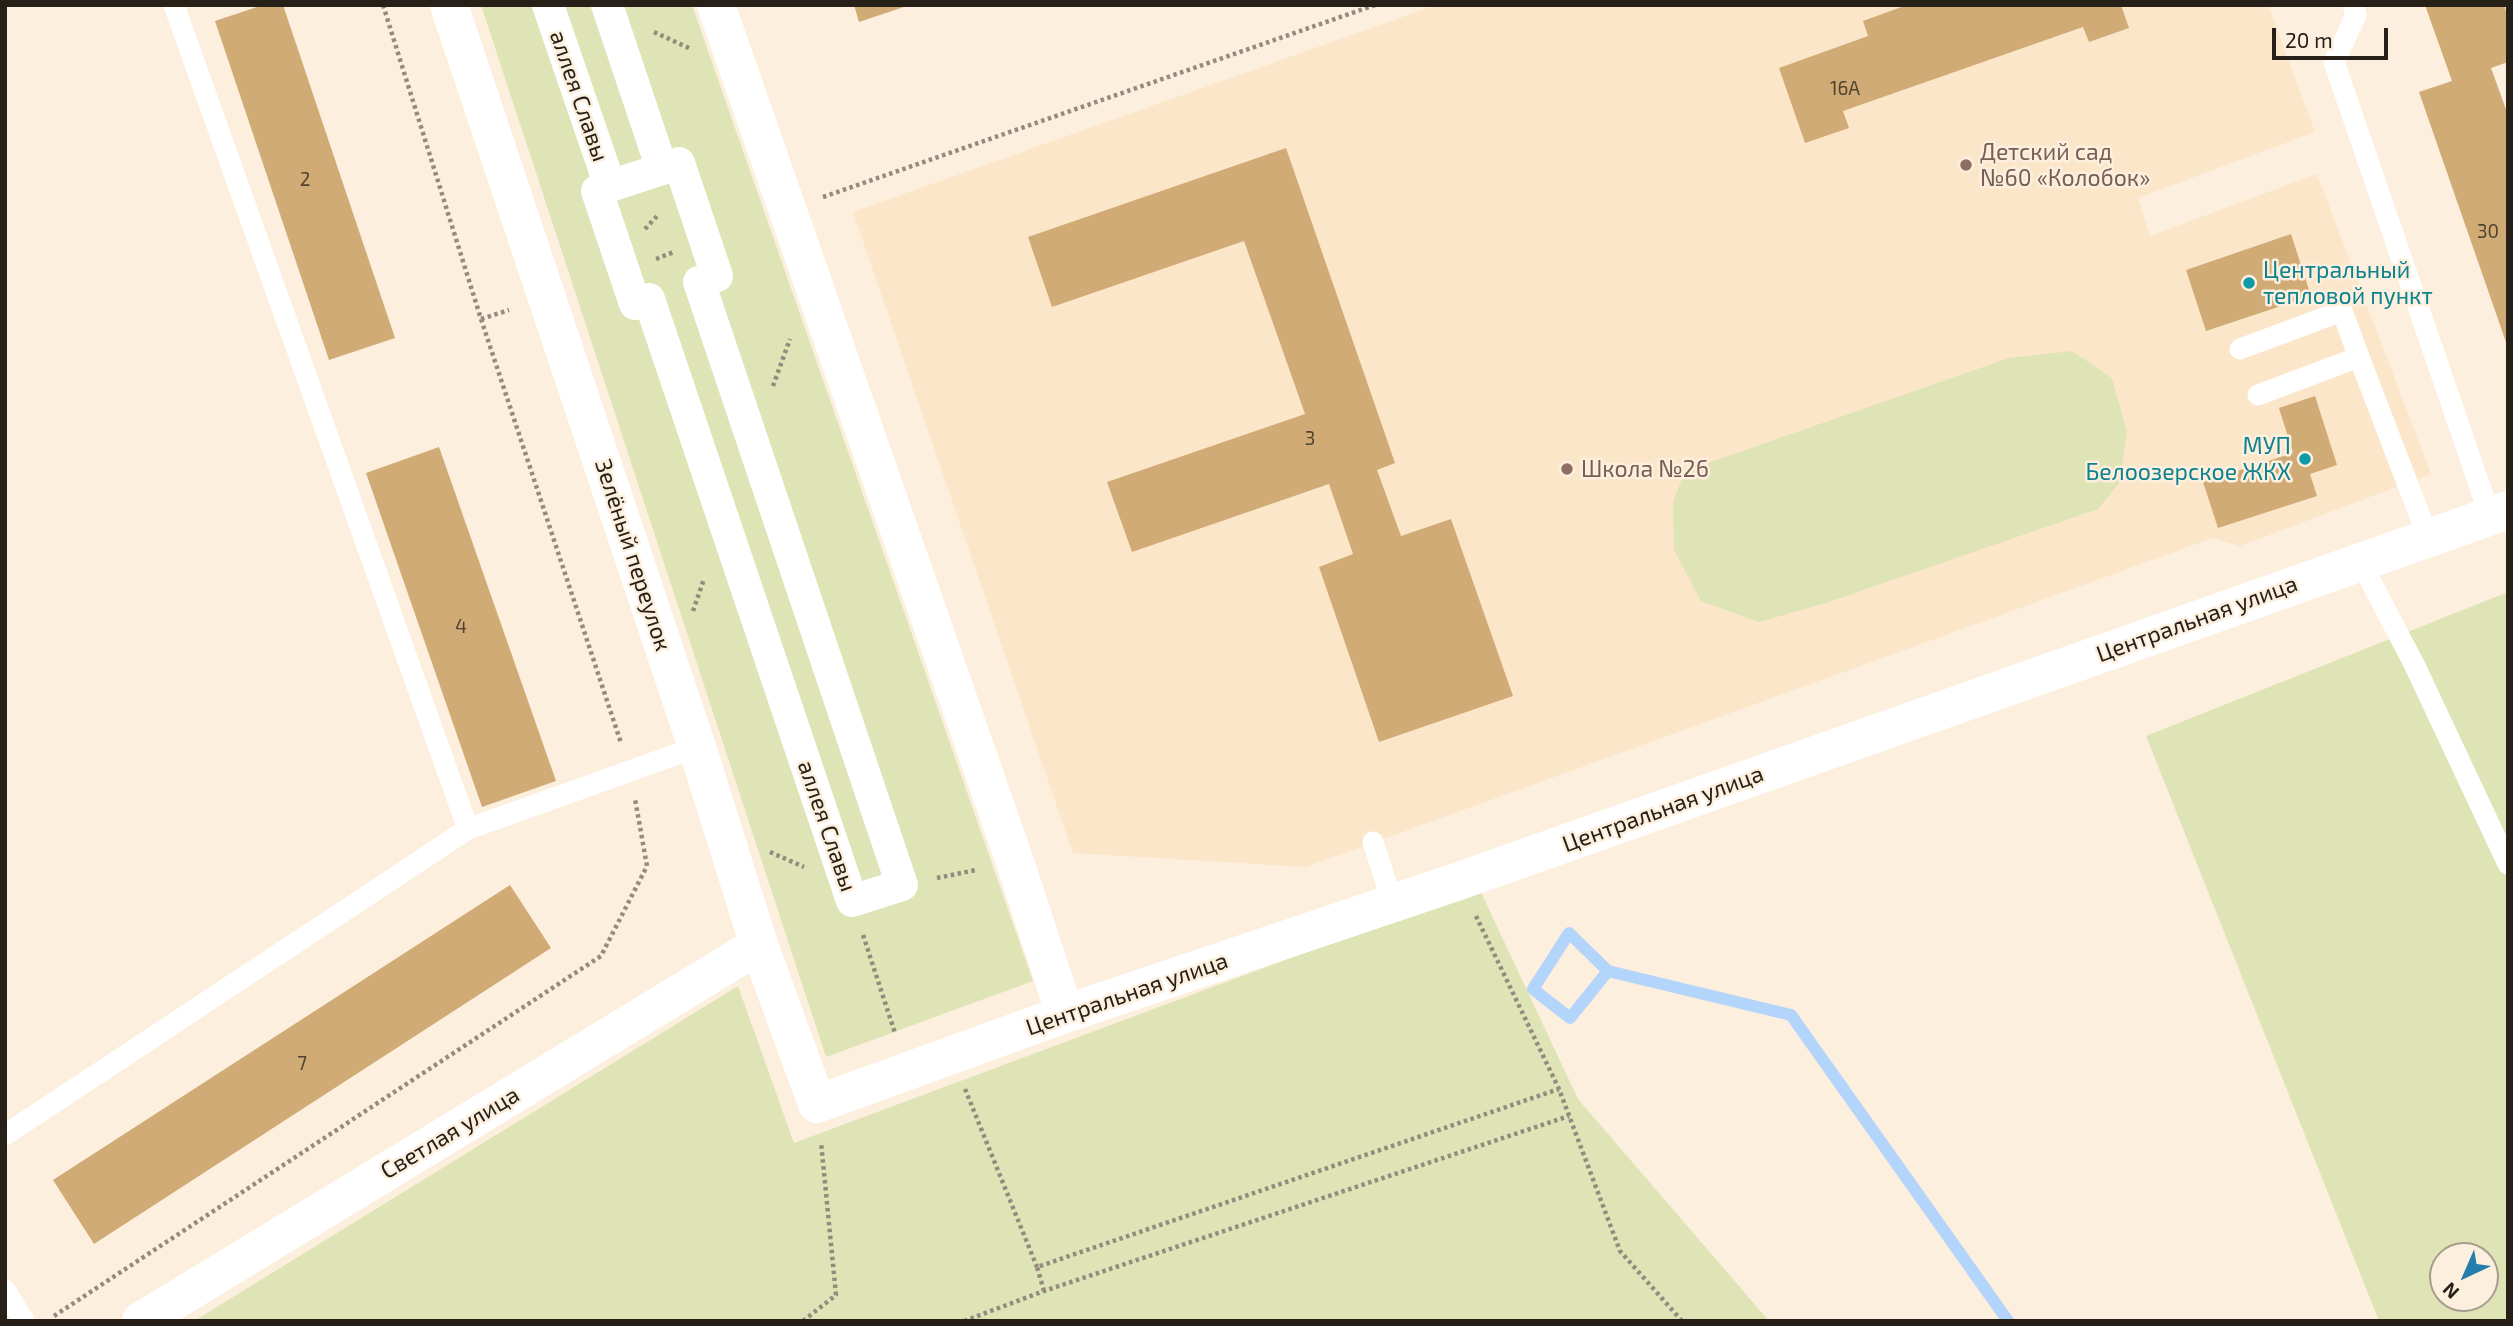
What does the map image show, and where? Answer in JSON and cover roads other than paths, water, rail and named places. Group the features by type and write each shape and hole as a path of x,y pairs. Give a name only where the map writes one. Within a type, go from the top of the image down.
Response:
{"street":[{"name":"Зелёный переулок","path":"449,5 697,747 760,945 817,1104"},
{"name":"аллея Славы","path":"548,5 610,186"},
{"path":"716,5 1015,862 1065,1014"},
{"path":"608,8 662,169 679,163 717,276 649,299"},
{"name":"аллея Славы","path":"662,169 597,191 635,304 649,299 849,893 902,885 699,282"},
{"name":"Центральная улица","path":"817,1104 1065,1014 1459,881 2499,513"},
{"name":"Светлая улица","path":"141,1321 760,945"}],"lane":[{"path":"174,5 468,829"},
{"path":"2353,5 2356,15 2334,62 2499,513"},
{"path":"2240,349 2342,311 2428,537"},
{"path":"2258,396 2359,357"},
{"path":"2360,561 2415,666 2508,864"},
{"path":"5,1135 468,829 697,747"},
{"path":"1373,842 1393,904"},
{"path":"5,1290 24,1321"}],"waterway":[{"path":"1608,971 1570,1018 1533,989 1569,933 1608,971 1791,1015 2008,1321"}],"place":[{"name":"Детский сад №60 «Колобок»","path":"1966,165"},
{"name":"Центральный тепловой пункт","path":"2249,283"},
{"name":"МУП Белоозерское ЖКХ","path":"2305,459"},
{"name":"Школа №26","path":"1567,469"}]}
